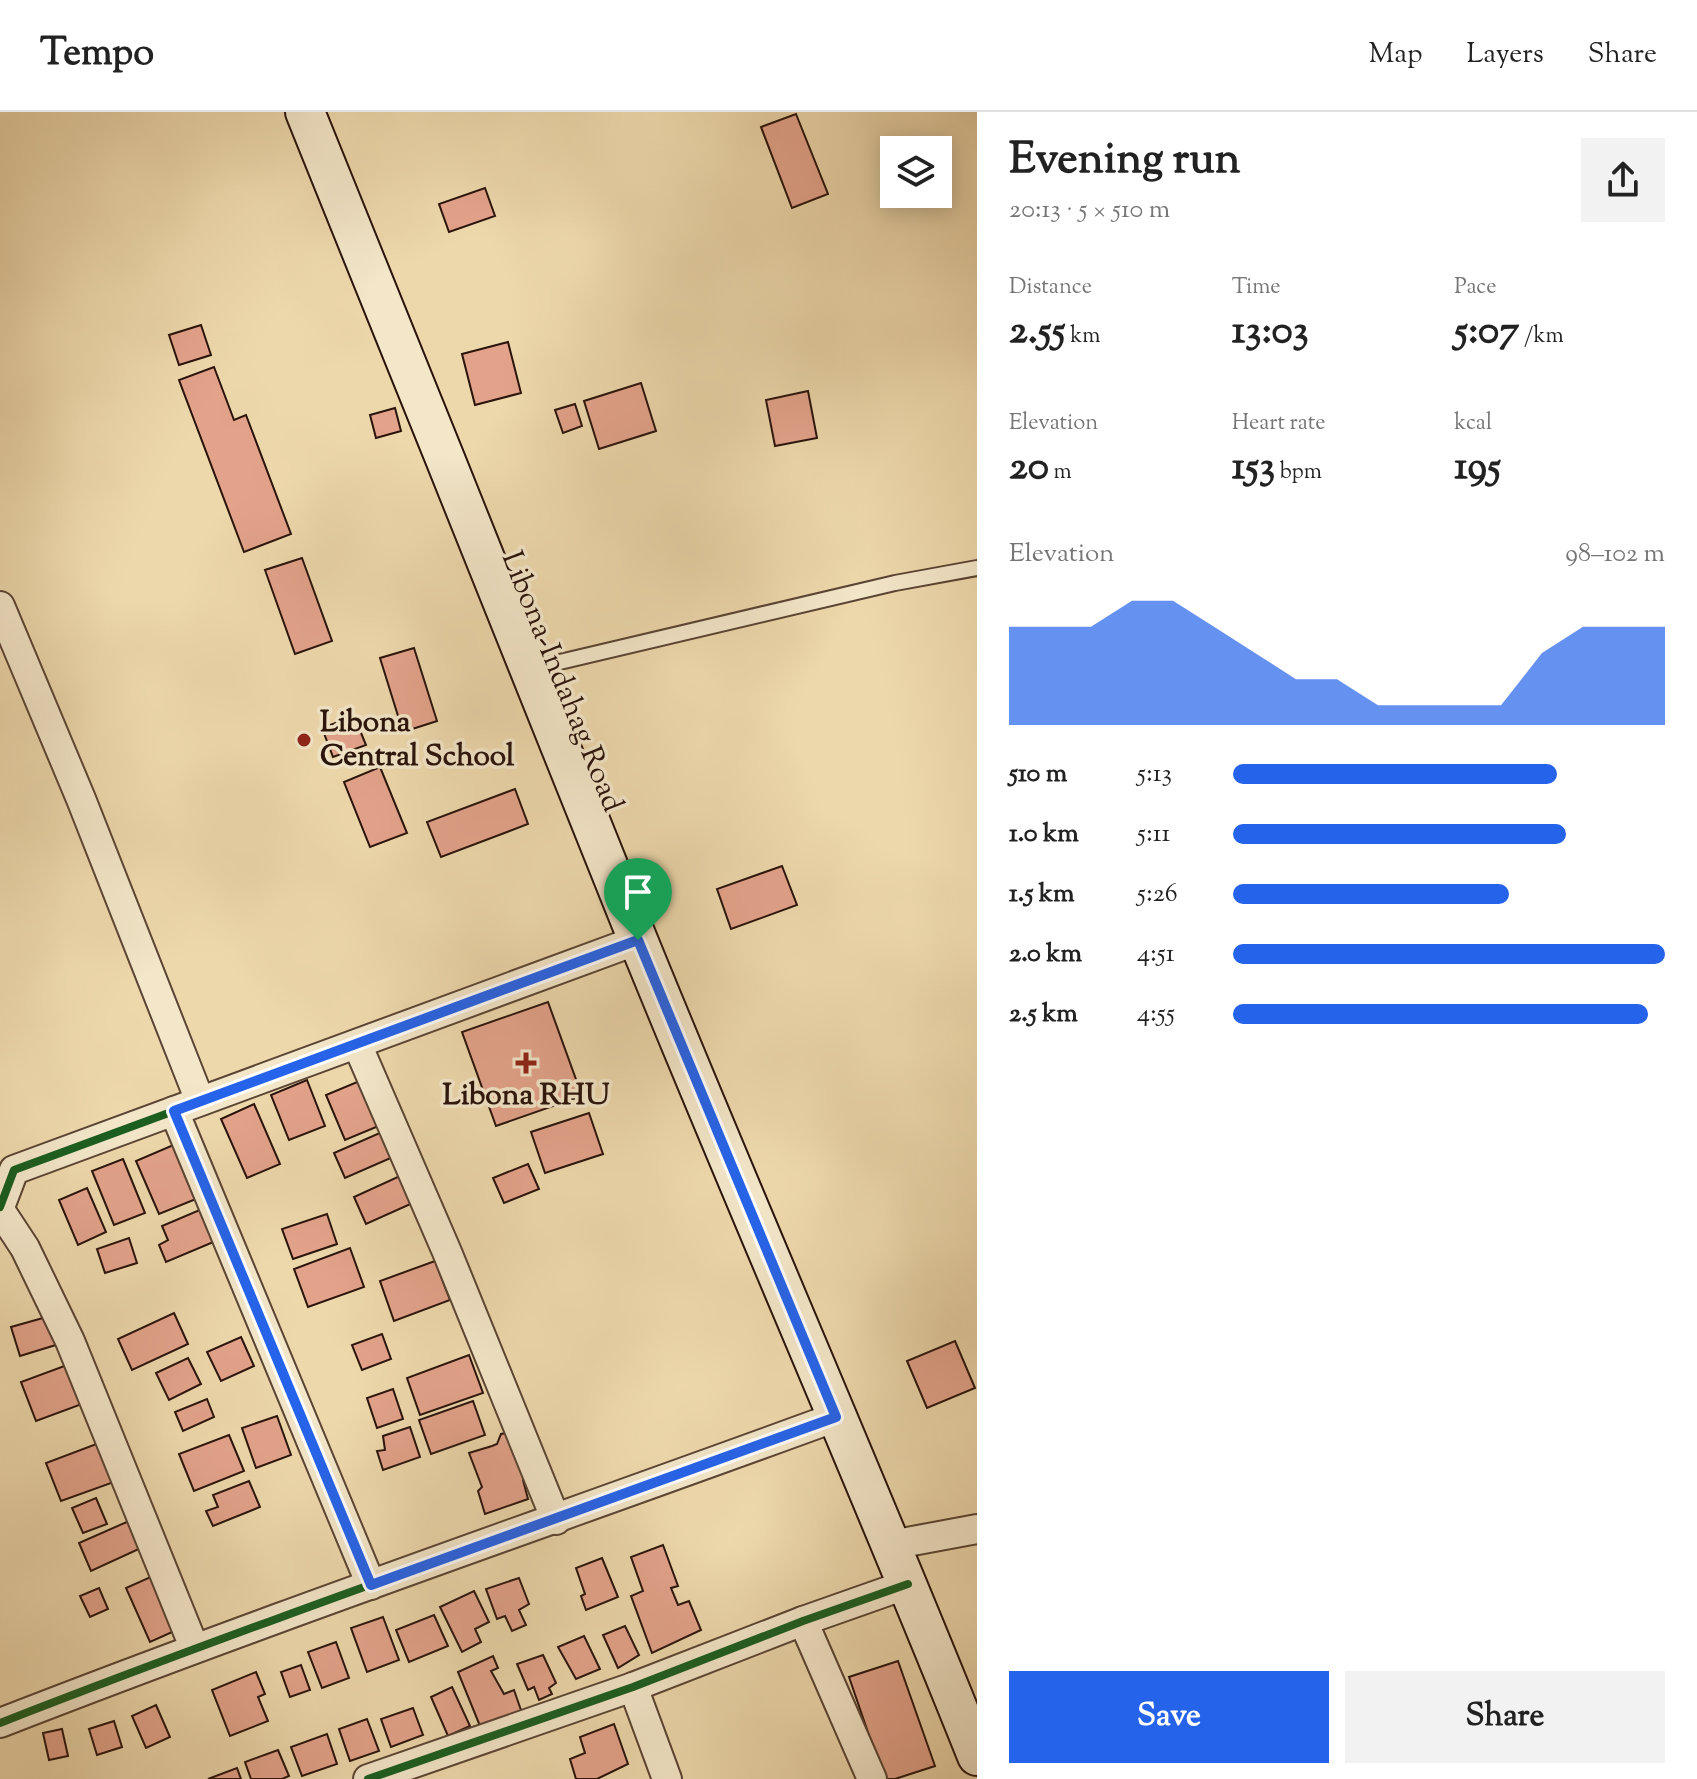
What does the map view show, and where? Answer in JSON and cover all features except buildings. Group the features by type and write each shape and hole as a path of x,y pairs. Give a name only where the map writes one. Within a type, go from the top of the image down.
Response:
{"main road":[{"name":"Libona-Indahag Road","path":"305,112 638,940 977,1756"}],"street":[{"path":"0,606 81,799 187,1106 371,1585"},
{"path":"194,1647 70,1341 25,1248 0,1208 7,1173 638,940"},
{"path":"357,1044 447,1252 556,1520"},
{"path":"0,1723 194,1647 556,1520 836,1417"},
{"path":"891,1545 977,1529"},
{"path":"368,1779 408,1772 908,1584"},
{"path":"803,1621 872,1779"},
{"path":"633,1687 667,1779"}],"lane":[{"path":"530,669 895,583 977,568"}],"cycle path":[{"path":"0,1207 14,1170 638,940"},
{"path":"0,1723 836,1417"},
{"path":"368,1779 633,1687 908,1584"}],"place":[{"name":"Libona Central School","path":"304,740"},
{"name":"Libona RHU","path":"526,1063"}],"route":[{"path":"638,940 836,1417 371,1585 174,1111 638,940"}]}
